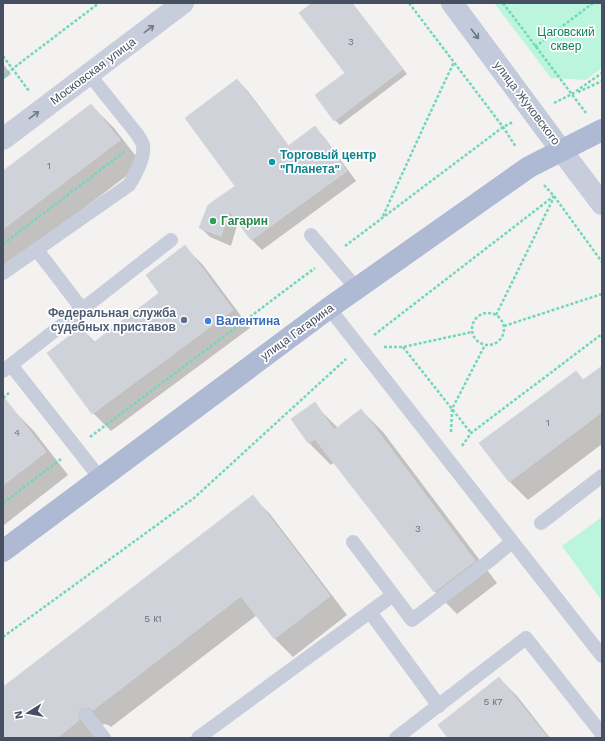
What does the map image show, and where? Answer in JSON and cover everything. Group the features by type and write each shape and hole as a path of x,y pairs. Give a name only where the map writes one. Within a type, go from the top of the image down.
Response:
{"main road":[{"name":"улица Жуковского","path":"452,3 561,150"},
{"name":"улица Гагарина","path":"3,551 329,308 529,167 601,130"}],"street":[{"name":"Московская улица","path":"3,138 183,3"},
{"name":"улица Жуковского","path":"561,150 602,204"}],"lane":[{"path":"3,274 129,185 137,172 144,145 137,134 89,74"},
{"path":"311,235 357,289"},
{"path":"100,478 76,447 7,368 171,240"},
{"path":"37,250 82,309"},
{"path":"329,308 602,656"},
{"path":"541,524 602,476"},
{"path":"353,542 412,620 512,542"},
{"path":"198,738 394,595"},
{"path":"370,612 439,706"},
{"path":"396,738 526,638 602,734"},
{"path":"86,715 104,738"}],"path":[{"path":"3,76 99,3"},
{"path":"409,3 503,127 529,167 554,196 602,262"},
{"path":"535,47 593,3"},
{"path":"505,4 535,47 601,130"},
{"path":"3,56 43,109"},
{"path":"383,217 454,62"},
{"path":"572,94 602,73"},
{"path":"3,503 503,127 602,81"},
{"path":"3,244 127,149"},
{"path":"496,315 554,196"},
{"path":"3,637 194,498 359,347 554,196"},
{"path":"504,326 602,294"},
{"path":"485,313 496,315 502,321 504,326 503,334 500,339 491,345 485,345 478,341 472,332 473,323 476,318 485,313"},
{"path":"359,347 403,347 472,332"},
{"path":"449,462 472,434 602,334"},
{"path":"449,462 452,409 485,345"},
{"path":"403,347 472,434"}],"green space":[{"name":"Цаговский сквер","path":"494,3 602,3 602,68 586,80 551,78"},
{"path":"602,517 602,601 562,546"}],"building":[{"path":"312,3 352,3 403,69 334,121 315,95 345,73 299,13"},
{"name":"Торговый центр \"Планета\"","path":"237,79 288,146 315,126 347,171 251,240 229,211 221,236 199,228 208,205 235,186 185,118"},
{"path":"91,104 120,140 3,229 3,171"},
{"path":"185,245 233,310 92,414 47,353 81,327 93,343 159,293 146,275"},
{"path":"602,366 602,412 509,482 479,443 576,371 583,380"},
{"path":"3,396 46,452 3,485"},
{"path":"315,402 334,430 361,409 475,561 434,592 315,439 308,443 291,419"},
{"path":"253,495 330,596 274,639 241,596 93,710 89,707 81,708 78,712 79,720 57,738 3,738 3,687"},
{"path":"499,677 548,738 448,738 438,725"}],"place":[{"name":"Торговый центр \"Планета\"","path":"272,162"},
{"name":"Гагарин","path":"213,221"},
{"name":"Федеральная служба судебных приставов","path":"184,320"},
{"name":"Валентина","path":"208,321"}]}
